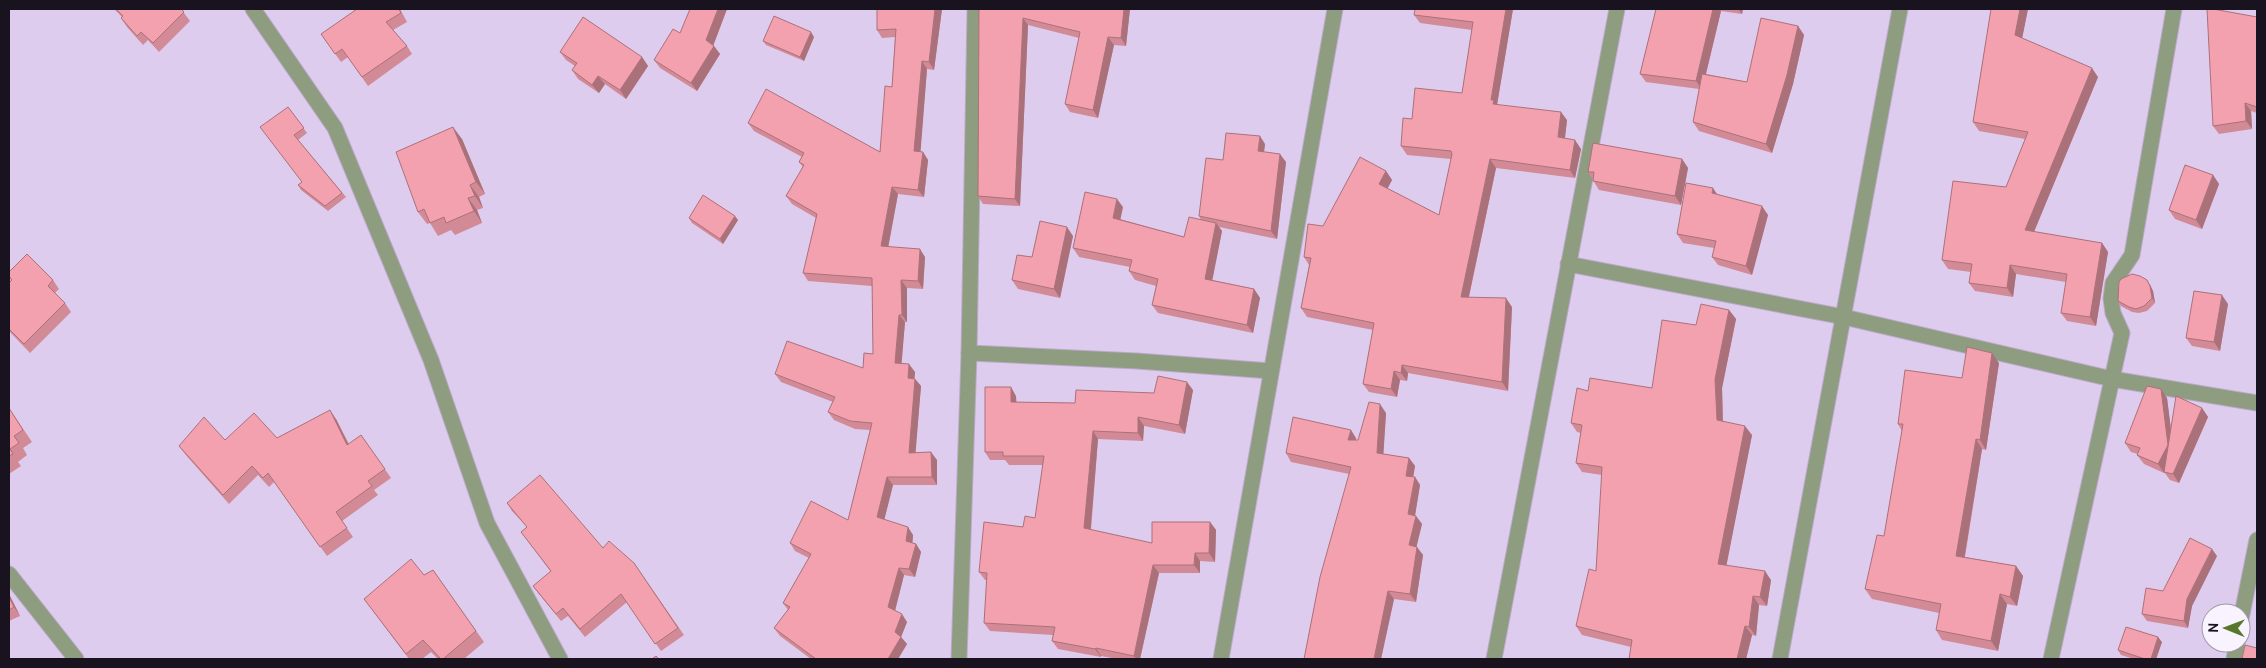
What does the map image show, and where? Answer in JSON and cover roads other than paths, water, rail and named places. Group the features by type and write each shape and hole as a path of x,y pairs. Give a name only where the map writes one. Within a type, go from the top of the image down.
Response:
{"street":[{"path":"253,9 335,128 431,360 487,523 560,659"},
{"path":"962,658 975,9"},
{"path":"1222,659 1335,9"},
{"path":"1494,659 1616,9"},
{"path":"1780,659 1900,9"},
{"path":"2051,659 2122,332 2113,313 2110,298 2113,283 2132,255 2174,9"},
{"path":"1568,264 1844,316 2112,379 2257,403"},
{"path":"968,353 1137,361 1271,371"},
{"path":"2244,603 2257,540"},
{"path":"9,574 76,659"}]}
